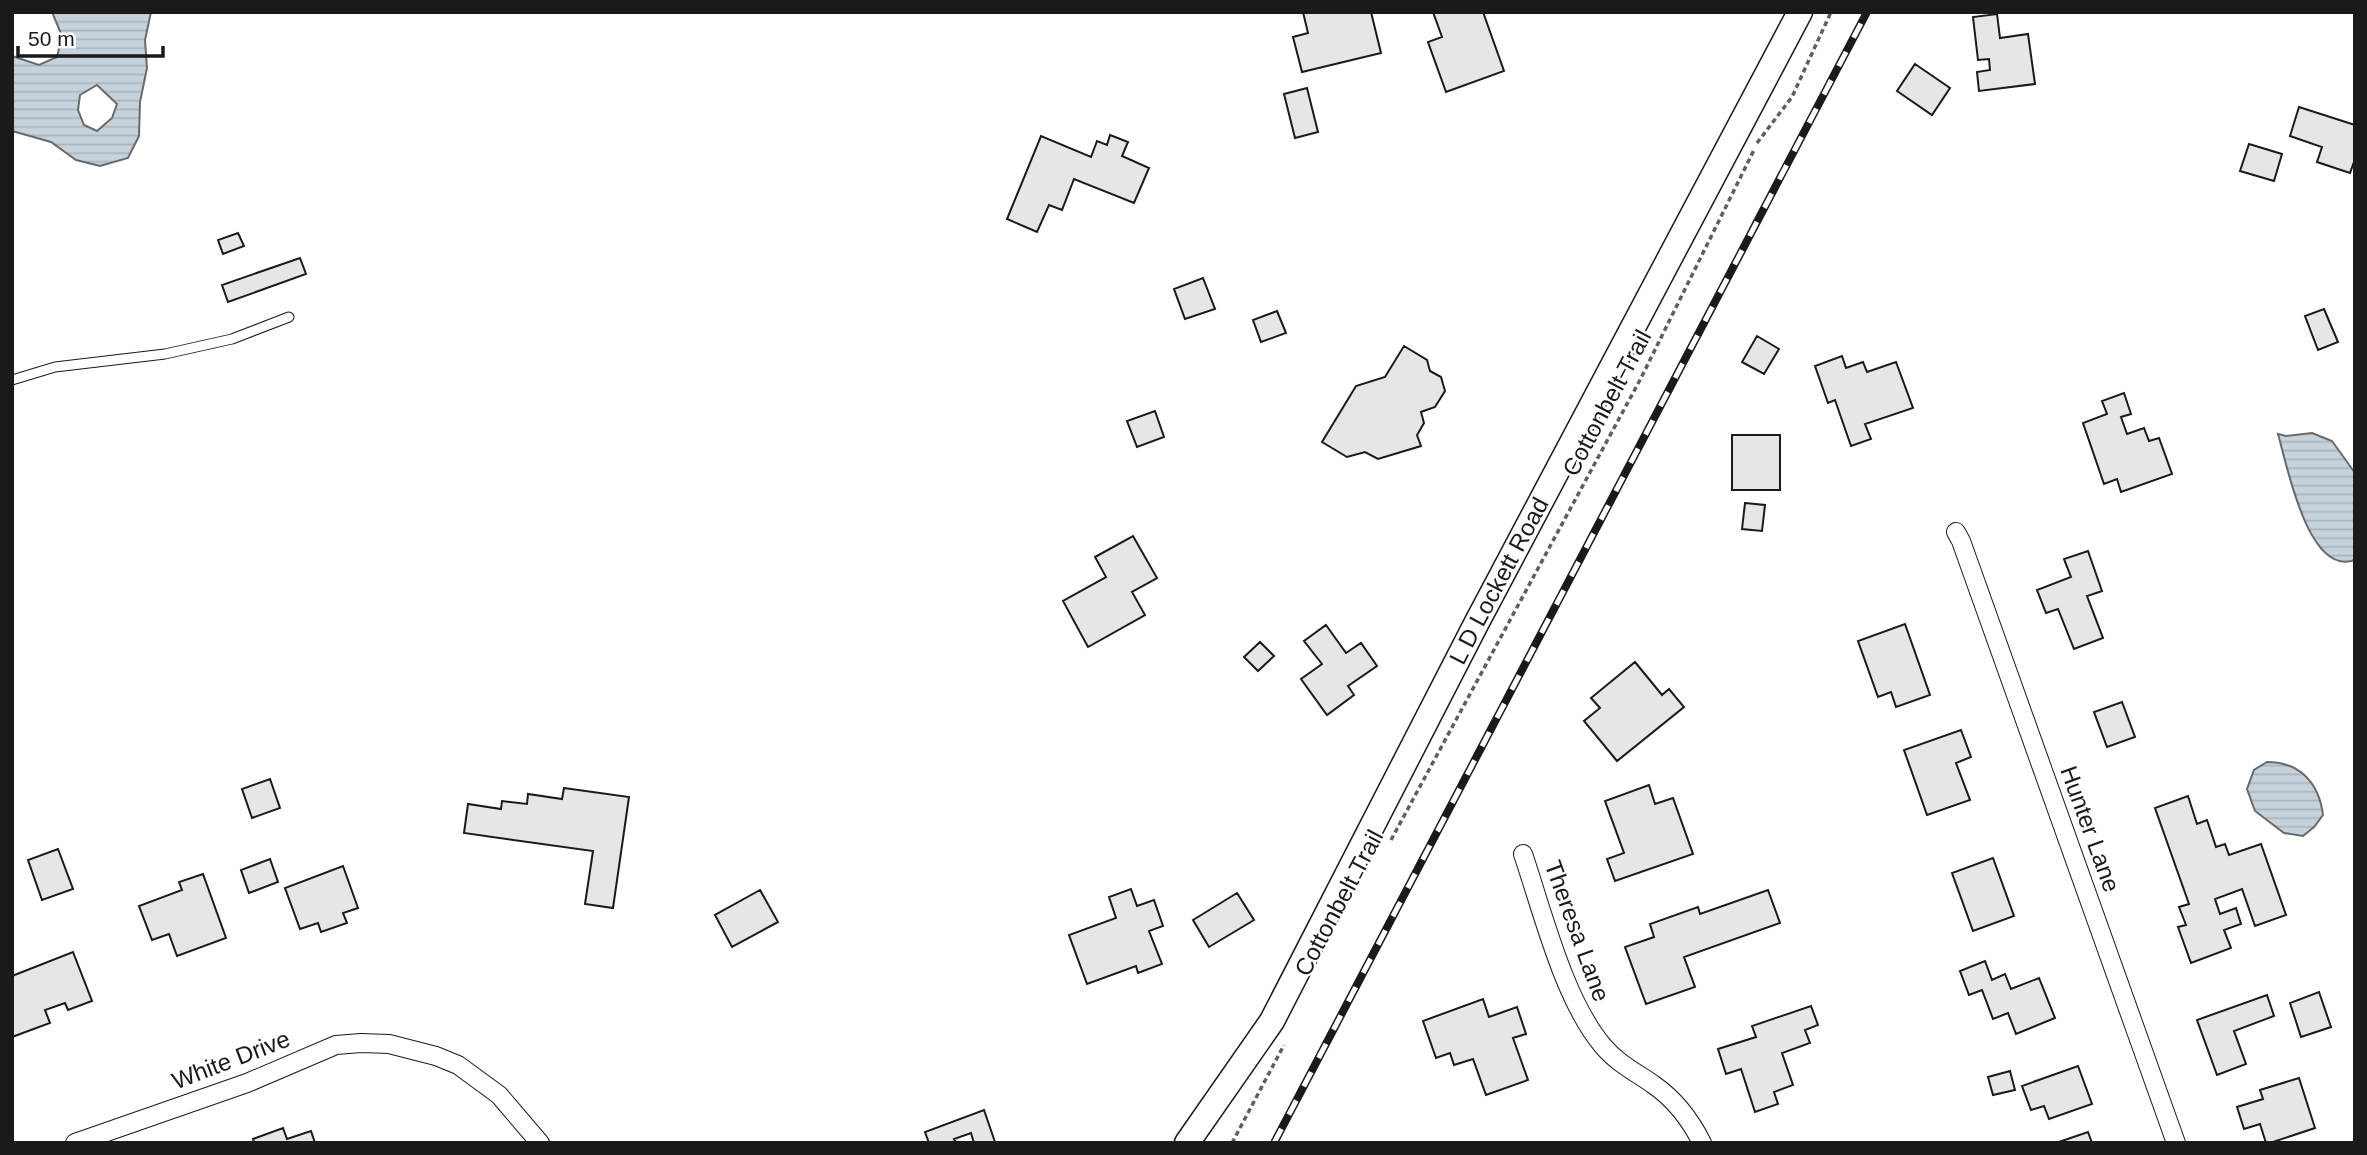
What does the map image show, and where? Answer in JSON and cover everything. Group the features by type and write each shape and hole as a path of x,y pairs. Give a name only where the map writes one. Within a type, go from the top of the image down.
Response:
{"main road":[{"name":"L D Lockett Road","path":"1187,1143 1272,1021 1476,624 1800,12"}],"street":[{"name":"Hunter Lane","path":"1956,532 2176,1143"},
{"name":"Theresa Lane","path":"1523,854 1569,986 1587,1026 1606,1049 1658,1088 1677,1107 1702,1143"},
{"name":"White Drive","path":"75,1143 247,1083 336,1045 361,1043 389,1044 436,1055 458,1065 499,1095 540,1143"}],"lane":[{"path":"12,380 55,368 165,354 232,338 289,317"}],"path":[{"name":"Cottonbelt Trail","path":"1389,845 1640,380 1757,144 1791,97 1831,12"},
{"path":"1232,1143 1289,1035"}],"shaded area":[{"path":"52,12 151,12 145,40 147,68 140,102 139,136 128,158 100,166 76,160 51,142 12,131 12,56 39,65 57,57 62,36","holes":["97,85 117,104 112,118 97,131 84,125 78,110 80,95"]},
{"path":"2312,433 2332,441 2355,473 2355,560 2339,561 2324,552 2312,536 2294,492 2278,434 2286,436"},
{"path":"2267,762 2298,770 2306,776 2317,793 2323,815 2303,836 2284,833 2255,811 2247,789 2254,770"}],"building":[{"path":"1303,12 1371,12 1381,53 1302,72 1293,37 1308,33"},
{"path":"1433,12 1483,12 1504,71 1446,92 1428,42 1442,37"},
{"path":"1997,14 2000,38 2028,34 2035,84 1979,91 1977,72 1990,70 1989,59 1978,60 1973,17"},
{"path":"1915,64 1950,88 1932,115 1897,91"},
{"path":"1307,88 1318,132 1295,138 1284,94"},
{"path":"2299,107 2355,125 2355,159 2350,173 2317,162 2322,147 2290,136"},
{"path":"1110,135 1128,142 1122,156 1149,168 1134,203 1074,179 1062,210 1049,205 1037,232 1007,219 1041,136 1091,157 1097,141 1107,145"},
{"path":"2249,144 2282,154 2274,181 2240,171"},
{"path":"238,233 244,246 223,254 218,240"},
{"path":"300,258 306,274 228,302 222,285"},
{"path":"1203,278 1215,309 1185,319 1174,289"},
{"path":"2324,309 2338,342 2318,350 2305,316"},
{"path":"1277,311 1286,333 1261,342 1253,320"},
{"path":"1757,336 1779,349 1764,374 1742,362"},
{"path":"1404,346 1427,360 1430,371 1441,377 1445,391 1435,407 1421,412 1424,423 1417,435 1421,446 1378,459 1365,452 1347,457 1322,442 1356,386 1385,377"},
{"path":"1842,356 1846,368 1863,362 1867,372 1896,362 1913,408 1865,424 1871,439 1851,446 1835,400 1828,403 1815,366"},
{"path":"2124,393 2131,414 2121,417 2127,434 2144,428 2149,441 2159,438 2172,474 2121,492 2117,479 2104,484 2083,423 2107,414 2102,401"},
{"path":"1155,411 1164,437 1137,447 1127,421"},
{"path":"1732,435 1780,435 1780,490 1732,490"},
{"path":"1745,503 1765,505 1762,531 1742,529"},
{"path":"1133,536 1157,578 1132,592 1145,615 1088,647 1063,601 1106,577 1095,557"},
{"path":"2088,551 2102,591 2087,596 2103,638 2074,649 2058,609 2046,613 2037,590 2071,577 2064,559"},
{"path":"1905,624 1930,695 1896,707 1891,692 1878,697 1858,641"},
{"path":"1326,625 1346,653 1361,643 1377,666 1348,686 1354,695 1327,715 1301,679 1322,664 1304,641"},
{"path":"1260,642 1274,656 1258,671 1244,657"},
{"path":"1635,662 1662,695 1669,689 1684,707 1617,761 1584,721 1600,708 1591,698"},
{"path":"2122,702 2135,737 2107,747 2094,712"},
{"path":"1961,730 1971,757 1956,763 1970,800 1927,815 1904,750"},
{"path":"270,779 280,808 252,818 242,789"},
{"path":"1649,785 1655,804 1673,798 1693,854 1615,881 1607,859 1624,853 1605,801"},
{"path":"564,788 629,797 613,908 585,904 593,851 464,833 468,804 501,809 502,801 527,804 528,794 562,799"},
{"path":"2188,796 2197,824 2207,820 2216,847 2225,844 2229,855 2261,844 2286,915 2255,926 2242,889 2215,899 2220,914 2236,908 2241,924 2224,930 2231,948 2191,963 2178,927 2186,925 2179,907 2189,904 2155,808"},
{"path":"58,849 73,889 42,900 28,860"},
{"path":"1993,858 2014,916 1973,931 1952,873"},
{"path":"270,859 278,882 249,893 241,870"},
{"path":"343,866 358,908 343,913 347,923 321,932 318,923 300,929 285,888"},
{"path":"203,874 226,938 177,956 169,934 152,940 139,906 182,890 179,882"},
{"path":"1131,889 1137,906 1154,900 1163,926 1149,931 1162,964 1138,973 1136,966 1087,984 1069,935 1116,918 1109,897"},
{"path":"760,890 778,922 732,947 715,915"},
{"path":"1768,890 1780,923 1684,957 1695,987 1646,1004 1625,947 1654,937 1650,924 1698,907 1700,914"},
{"path":"1237,893 1254,920 1209,947 1193,920"},
{"path":"73,952 92,1001 68,1010 65,1003 45,1010 50,1023 12,1037 12,976"},
{"path":"1985,961 1992,980 2005,974 2011,989 2039,978 2055,1018 2016,1034 2008,1013 1993,1019 1982,990 1969,995 1960,971"},
{"path":"2319,992 2331,1027 2301,1037 2290,1003"},
{"path":"2267,995 2274,1016 2234,1031 2246,1064 2217,1075 2197,1020"},
{"path":"1483,999 1489,1017 1517,1007 1526,1034 1513,1038 1528,1080 1486,1095 1473,1059 1454,1065 1450,1053 1436,1058 1423,1021"},
{"path":"1811,1006 1818,1025 1805,1030 1810,1043 1782,1053 1793,1085 1774,1092 1778,1104 1755,1112 1741,1069 1726,1074 1718,1049 1756,1037 1752,1026"},
{"path":"2078,1066 2092,1104 2049,1119 2044,1106 2031,1110 2022,1086"},
{"path":"2010,1071 2015,1090 1993,1095 1988,1077"},
{"path":"2299,1078 2315,1128 2270,1143 2266,1143 2260,1124 2244,1129 2237,1107 2263,1099 2260,1090"},
{"path":"984,1110 995,1142 974,1143 971,1133 954,1139 956,1143 929,1143 925,1132"},
{"path":"283,1128 287,1139 311,1131 315,1143 254,1143 253,1139"},
{"path":"2088,1132 2092,1143 2056,1143"}],"railway":[{"path":"1274,1143 1867,12"}]}
